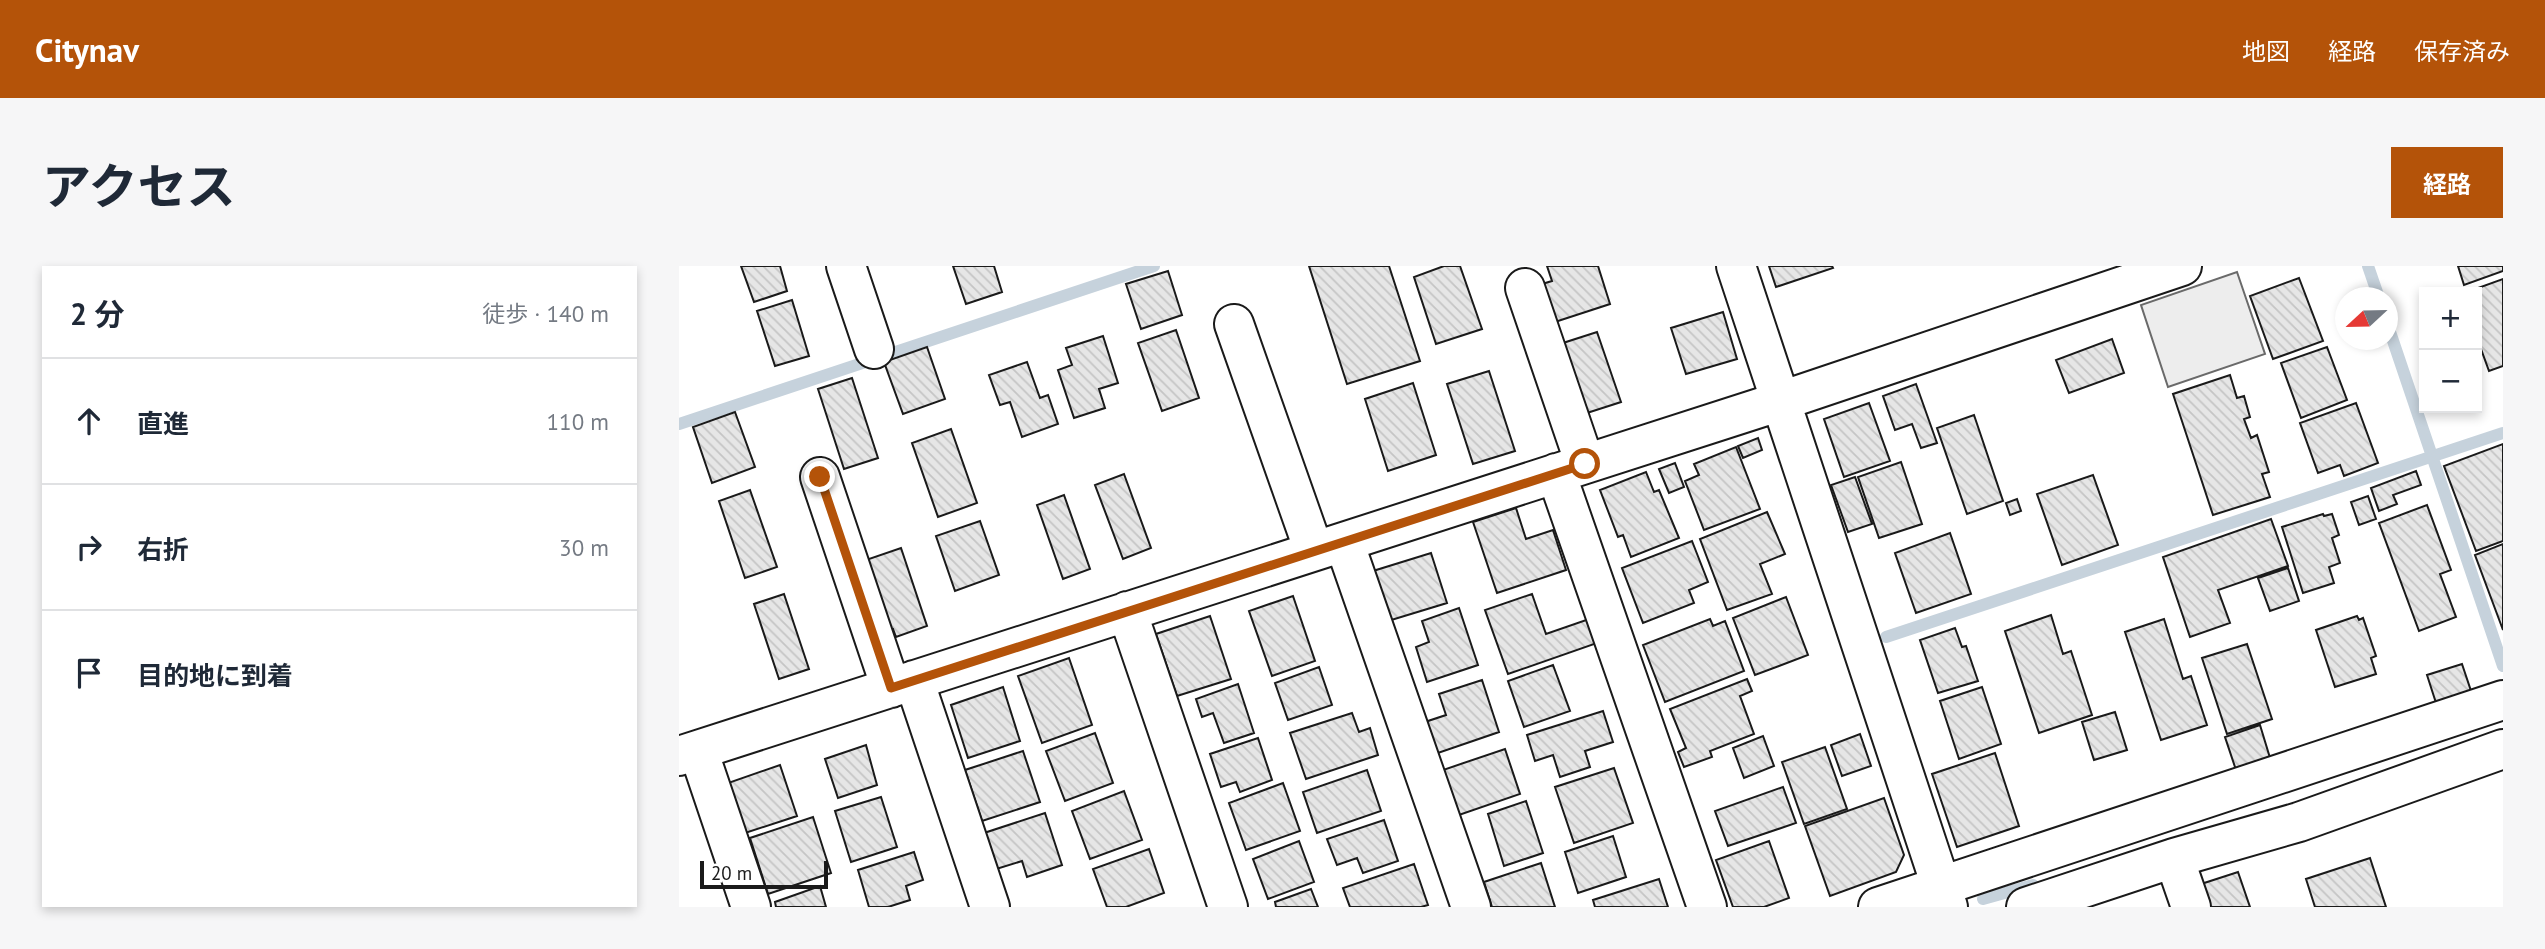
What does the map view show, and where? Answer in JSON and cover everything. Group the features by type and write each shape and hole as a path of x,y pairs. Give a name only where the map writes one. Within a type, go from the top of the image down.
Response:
{"street":[{"path":"846,266 874,349"},
{"path":"1736,266 1944,897"},
{"path":"751,907 688,753 1781,401 2182,266"},
{"path":"1525,288 1570,469 1707,907"},
{"path":"1234,324 1329,547 1471,907"},
{"path":"820,477 990,907"},
{"path":"1127,611 1227,907"},
{"path":"1878,907 1944,897 2503,700"},
{"path":"2026,907 2173,858 2299,822 2503,749"},
{"path":"2173,858 2191,907"}],"shaded area":[{"path":"2237,272 2265,354 2168,387 2141,305"}],"building":[{"path":"741,266 780,266 787,291 754,302"},
{"path":"953,266 994,266 1002,292 966,304"},
{"path":"1309,266 1389,266 1420,361 1347,384"},
{"path":"1444,266 1460,266 1482,329 1436,344 1414,277"},
{"path":"1547,266 1598,266 1610,304 1555,322 1542,284 1552,281"},
{"path":"1769,266 1832,266 1833,268 1776,287"},
{"path":"2458,266 2503,266 2503,271 2464,285"},
{"path":"1168,271 1182,315 1141,329 1126,284"},
{"path":"2299,278 2323,341 2273,359 2250,296"},
{"path":"2503,279 2503,366 2489,371 2482,352 2481,287"},
{"path":"792,300 809,356 775,366 757,311"},
{"path":"1723,312 1737,359 1686,374 1671,328"},
{"path":"1176,330 1199,398 1162,411 1138,343"},
{"path":"1597,332 1621,402 1587,413 1563,343"},
{"path":"1103,336 1118,383 1099,389 1105,408 1074,418 1058,370 1072,365 1066,348"},
{"path":"2112,339 2124,373 2069,393 2056,360"},
{"path":"927,347 945,399 903,414 884,362"},
{"path":"2327,347 2347,400 2301,418 2281,363"},
{"path":"1027,362 1040,398 1048,395 1058,424 1022,437 1010,402 1000,405 989,375"},
{"path":"1489,371 1515,451 1473,464 1447,384"},
{"path":"2230,375 2237,398 2244,396 2250,417 2244,419 2251,438 2257,435 2269,472 2262,474 2270,497 2213,515 2173,394"},
{"path":"852,378 878,458 844,469 818,389"},
{"path":"1413,383 1436,455 1388,471 1365,399"},
{"path":"1916,384 1937,443 1921,448 1912,424 1895,430 1883,396"},
{"path":"1869,403 1890,461 1844,477 1824,419"},
{"path":"2356,403 2378,463 2344,476 2340,465 2318,473 2300,423"},
{"path":"735,412 755,467 712,483 693,427"},
{"path":"1974,415 2003,501 1967,514 1937,428"},
{"path":"951,429 977,503 938,517 912,443"},
{"path":"1758,438 1762,450 1743,458 1738,446"},
{"path":"2503,444 2503,541 2476,551 2444,466"},
{"path":"1736,447 1760,509 1704,530 1685,481 1699,475 1694,464"},
{"path":"1901,462 1922,524 1879,538 1858,477"},
{"path":"1675,463 1684,487 1669,493 1659,469"},
{"path":"2416,471 2421,485 2393,495 2397,504 2379,511 2371,488"},
{"path":"1646,472 1654,492 1659,490 1679,538 1631,557 1623,535 1618,537 1600,490"},
{"path":"1124,474 1151,548 1123,559 1095,485"},
{"path":"2093,475 2118,545 2062,565 2037,494"},
{"path":"1855,477 1872,524 1848,532 1831,485"},
{"path":"750,490 777,567 745,578 719,501"},
{"path":"1064,495 1090,569 1063,579 1037,505"},
{"path":"2368,496 2376,519 2359,525 2351,502"},
{"path":"2017,499 2021,511 2010,515 2006,503"},
{"path":"2427,505 2451,570 2440,574 2456,617 2419,631 2379,523"},
{"path":"1516,508 1526,539 1553,530 1566,570 1497,593 1473,522"},
{"path":"1767,512 1785,554 1760,564 1772,594 1727,610 1700,539"},
{"path":"2323,514 2332,514 2339,535 2332,538 2340,563 2329,567 2334,583 2303,593 2282,527"},
{"path":"2271,519 2288,566 2218,590 2230,623 2190,637 2163,557"},
{"path":"980,521 999,575 955,591 936,536"},
{"path":"1950,533 1971,594 1916,613 1895,553"},
{"path":"1692,541 1708,582 1689,590 1694,603 1643,623 1622,568"},
{"path":"2503,544 2503,630 2475,555"},
{"path":"901,548 927,626 896,637 893,629 884,632 860,562"},
{"path":"1431,553 1447,603 1388,621 1373,571"},
{"path":"2288,568 2299,601 2270,611 2258,578"},
{"path":"784,594 809,669 779,679 754,604"},
{"path":"1532,594 1546,634 1592,618 1600,642 1508,674 1485,610"},
{"path":"1293,596 1315,661 1272,676 1249,611"},
{"path":"1786,597 1808,655 1755,675 1733,618"},
{"path":"1459,608 1478,665 1427,682 1416,647 1429,642 1422,621"},
{"path":"2051,615 2063,654 2071,651 2092,715 2039,733 2005,631"},
{"path":"1210,616 1231,679 1177,696 1156,634"},
{"path":"2357,616 2359,620 2363,618 2376,656 2371,658 2376,674 2335,687 2316,630"},
{"path":"1710,619 1713,626 1725,621 1744,671 1665,702 1643,645"},
{"path":"2164,619 2183,679 2191,676 2207,725 2161,740 2125,632"},
{"path":"1955,628 1962,647 1966,646 1978,681 1938,693 1920,640"},
{"path":"2247,644 2272,719 2227,734 2202,658"},
{"path":"1069,658 1092,725 1042,743 1018,676"},
{"path":"2462,664 2472,694 2437,706 2427,675"},
{"path":"1553,665 1570,711 1524,727 1508,681"},
{"path":"1319,667 1332,705 1288,720 1275,683"},
{"path":"1747,679 1752,691 1740,696 1754,734 1710,751 1712,757 1684,767 1678,752 1686,748 1670,709"},
{"path":"1482,680 1499,732 1435,754 1425,722 1446,715 1439,694"},
{"path":"1238,684 1254,733 1224,743 1213,713 1202,717 1196,699"},
{"path":"1003,687 1020,741 968,758 951,705"},
{"path":"1982,687 2001,744 1959,759 1940,701"},
{"path":"1603,711 1613,742 1585,751 1590,767 1560,777 1553,755 1535,761 1527,735"},
{"path":"2115,712 2127,750 2094,760 2082,722"},
{"path":"1352,713 1359,732 1370,728 1378,755 1306,779 1290,733"},
{"path":"2260,725 2270,758 2236,770 2225,737"},
{"path":"1095,733 1113,783 1065,801 1046,751"},
{"path":"1860,734 1871,766 1842,776 1831,745"},
{"path":"1763,736 1774,766 1744,778 1733,748"},
{"path":"1258,738 1272,780 1240,792 1236,782 1221,787 1210,754"},
{"path":"866,745 877,785 838,798 825,759"},
{"path":"1825,747 1847,809 1804,824 1782,762"},
{"path":"1505,749 1520,794 1456,816 1440,771"},
{"path":"1023,751 1040,802 982,821 965,770"},
{"path":"1995,753 2019,826 1957,847 1932,774"},
{"path":"780,765 797,816 745,833 728,783"},
{"path":"1614,768 1633,823 1574,843 1555,787"},
{"path":"1367,770 1381,811 1317,833 1303,792"},
{"path":"1283,783 1300,831 1246,850 1229,803"},
{"path":"1783,787 1796,823 1728,846 1715,811"},
{"path":"1124,791 1142,840 1090,859 1072,811"},
{"path":"881,797 897,847 851,862 835,811"},
{"path":"1884,798 1904,855 1896,872 1830,896 1805,826"},
{"path":"1526,801 1543,853 1504,866 1488,814"},
{"path":"1045,813 1062,865 1027,877 1022,861 993,870 981,834"},
{"path":"813,817 831,873 768,894 750,838"},
{"path":"1384,820 1398,861 1363,873 1357,858 1337,865 1327,839"},
{"path":"1613,836 1626,877 1578,893 1565,852"},
{"path":"1299,841 1314,882 1268,899 1253,859"},
{"path":"1769,841 1789,898 1764,907 1733,907 1716,860"},
{"path":"1149,849 1164,893 1126,907 1107,907 1093,869"},
{"path":"914,852 923,880 906,886 910,900 888,907 869,907 858,870"},
{"path":"2370,858 2386,907 2315,907 2306,879"},
{"path":"1541,863 1555,907 1492,907 1484,882"},
{"path":"1414,864 1428,905 1350,907 1343,888"},
{"path":"2238,872 2250,907 2202,907 2195,886"},
{"path":"1659,879 1668,907 1595,907 1593,900"},
{"path":"820,886 826,907 776,907 775,902"},
{"path":"1311,889 1318,907 1276,907 1275,902"}],"waterway":[{"path":"679,424 1154,266"},
{"path":"2368,266 2375,287"},
{"path":"2396,350 2503,666"},
{"path":"1886,637 2503,433"},
{"path":"1983,899 2033,885"}],"route":[{"path":"820,477 891,688 1585,464"}]}
